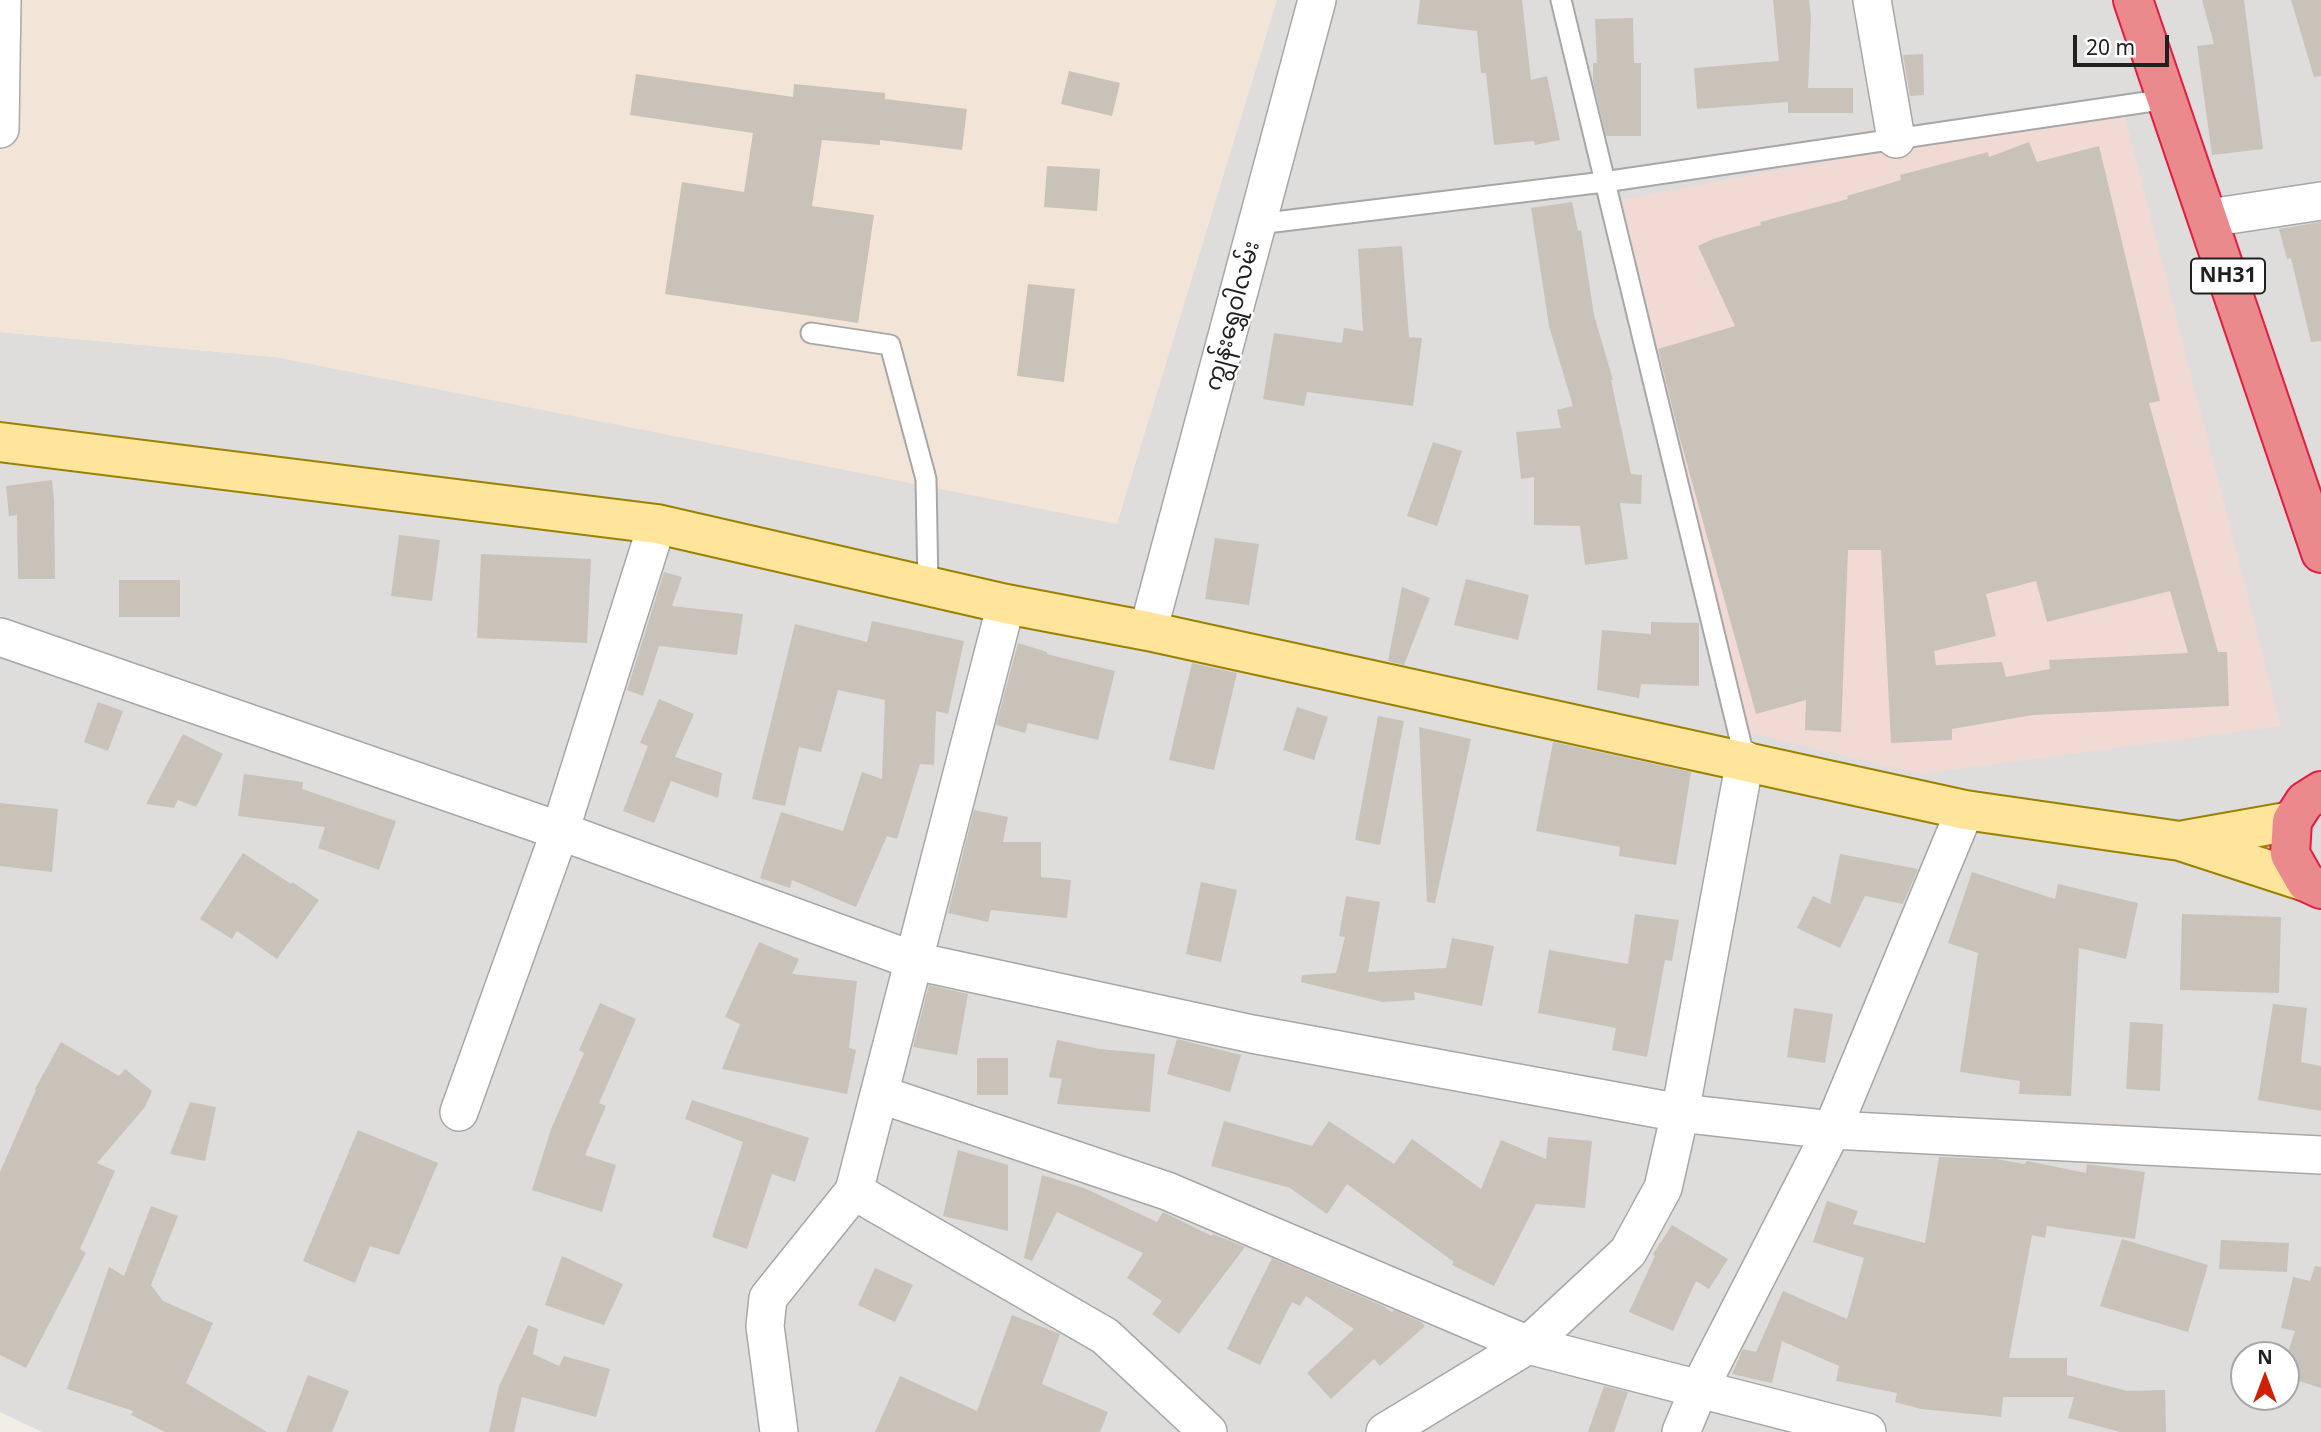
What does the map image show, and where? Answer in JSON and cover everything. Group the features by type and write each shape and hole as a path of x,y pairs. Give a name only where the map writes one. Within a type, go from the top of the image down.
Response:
{"highway":[{"name":"NH31","path":"2133,0 2321,553"},
{"path":"2314,885 2290,854 2321,764"}],"main road":[{"path":"0,442 657,524 1006,604 1148,631 1965,810 2180,841 2314,885"},
{"path":"2180,841 2306,804"}],"street":[{"name":"ကျွန်းရွှေဝါလမ်း","path":"1148,631 1318,0"},
{"path":"1872,0 1896,139"},
{"path":"0,129 1,9"},
{"path":"2208,218 2321,201"},
{"path":"459,1112 560,831 657,524"},
{"path":"779,1432 765,1325 768,1298 854,1191 1006,604"},
{"path":"0,637 560,831 915,961 1252,1034 1680,1113 1832,1130 2321,1155"},
{"path":"1385,1432 1528,1345 1628,1252 1663,1188 1680,1113 1745,760"},
{"path":"1681,1432 1699,1389 1832,1130 1965,810"},
{"path":"879,1094 1167,1191 1528,1345 1867,1432"},
{"path":"854,1191 1105,1336 1208,1432"}],"lane":[{"path":"1561,0 1745,760"},
{"path":"1258,224 1604,182 2167,99"},
{"path":"811,334 890,345 926,479 928,586"}],"shaded area":[{"path":"0,0 1277,0 1117,524 275,357 0,332"},
{"path":"609,0 2321,0 2321,1432 42,1432 0,1412 0,332 275,357"},
{"path":"2122,106 2281,726 1921,774 1743,731 1599,204"}],"building":[{"path":"1420,0 1522,0 1531,80 1547,76 1560,140 1535,145 1534,141 1494,145 1486,73 1481,73 1477,31 1417,24"},
{"path":"1773,0 1809,0 1811,17 1808,88 1853,88 1853,113 1788,113 1788,102 1697,109 1694,68 1779,61"},
{"path":"2202,0 2244,0 2263,149 2212,155 2197,46 2214,44"},
{"path":"2291,0 2321,0 2321,76 2314,77"},
{"path":"1633,18 1634,63 1641,63 1641,136 1606,136 1593,81 1593,63 1597,63 1595,19"},
{"path":"1923,54 1924,95 1910,96 1903,55"},
{"path":"1069,71 1120,83 1112,116 1061,104"},
{"path":"636,74 793,97 794,84 885,93 885,99 967,109 962,150 880,140 880,145 822,140 812,206 874,215 858,323 665,294 682,182 744,192 753,133 630,115"},
{"path":"2029,142 2037,162 2099,146 2160,401 2149,403 2218,652 2227,652 2229,706 2033,715 1952,729 1952,740 1891,743 1881,550 1848,550 1841,732 1805,730 1806,700 1756,714 1658,349 1735,326 1698,246 1761,225 1760,222 1848,199 1847,196 1901,180 1900,175 1988,152 1989,157","holes":["2036,581 2047,622 2170,591 2188,653 2049,660 2050,669 2006,677 2002,662 1936,665 1934,651 1996,636 1986,594"]},
{"path":"1047,166 1100,169 1097,211 1044,207"},
{"path":"1572,202 1578,231 1581,230 1594,315 1613,380 1631,474 1642,475 1641,504 1620,503 1628,559 1585,565 1580,526 1534,525 1534,477 1521,479 1516,432 1561,428 1557,410 1573,406 1549,326 1531,208"},
{"path":"2321,222 2321,341 2311,342 2291,258 2287,259 2279,229"},
{"path":"1402,246 1409,337 1422,338 1413,406 1307,392 1304,406 1263,399 1274,333 1342,343 1344,328 1363,331 1358,249"},
{"path":"1028,284 1075,289 1064,382 1017,376"},
{"path":"1433,442 1462,451 1437,526 1407,516"},
{"path":"52,480 55,579 18,579 17,515 9,516 6,486"},
{"path":"399,535 440,540 432,601 391,596"},
{"path":"1215,538 1259,544 1249,605 1205,599"},
{"path":"481,554 591,559 587,643 477,638"},
{"path":"664,572 682,577 672,606 743,614 737,655 659,646 643,696 627,690"},
{"path":"1466,579 1529,595 1518,640 1454,625"},
{"path":"119,580 180,580 180,617 119,617"},
{"path":"1402,587 1430,598 1404,665 1388,661"},
{"path":"872,621 964,641 948,714 936,711 934,765 920,764 897,839 887,836 856,907 792,880 790,888 760,878 781,812 843,831 862,772 882,779 885,700 838,690 821,752 799,747 785,806 752,799 795,624 867,642"},
{"path":"1651,622 1699,623 1699,686 1641,684 1639,698 1597,690 1602,630 1651,634"},
{"path":"1018,643 1047,654 1115,671 1098,740 1028,723 1025,733 996,725"},
{"path":"1192,663 1237,673 1214,770 1169,760"},
{"path":"659,699 694,714 675,757 722,773 718,798 671,781 654,823 623,811 648,746 640,743"},
{"path":"98,702 123,711 108,751 84,742"},
{"path":"1297,707 1328,717 1314,760 1283,750"},
{"path":"1378,716 1404,721 1380,845 1355,840"},
{"path":"1419,727 1471,739 1435,903 1427,902"},
{"path":"183,734 223,754 196,807 178,800 174,808 146,804"},
{"path":"1553,742 1691,772 1676,865 1619,856 1620,847 1536,831"},
{"path":"244,774 303,782 302,789 396,821 379,870 318,848 325,827 238,816"},
{"path":"0,803 58,809 52,872 0,866"},
{"path":"974,810 1008,817 1003,842 1041,842 1041,877 1071,880 1067,918 991,910 988,922 948,913"},
{"path":"243,853 319,900 277,959 237,931 232,939 200,919"},
{"path":"1840,854 1918,869 1903,904 1865,896 1840,948 1797,928 1813,896 1830,904"},
{"path":"1972,872 2055,899 2058,884 2138,903 2126,959 2079,948 2071,1096 2019,1094 2020,1081 1960,1072 1978,953 1948,943"},
{"path":"1201,882 1237,890 1221,962 1186,954"},
{"path":"1346,896 1380,902 1368,972 1446,968 1452,938 1494,946 1482,1006 1414,992 1415,1000 1383,1002 1301,982 1302,975 1336,973 1345,937 1339,936"},
{"path":"1635,914 1679,920 1672,961 1665,960 1647,1057 1612,1050 1616,1028 1538,1013 1549,950 1628,964"},
{"path":"2182,914 2281,917 2279,993 2180,990"},
{"path":"759,942 799,959 792,974 857,981 849,1048 856,1050 847,1094 722,1069 740,1024 725,1017"},
{"path":"929,985 968,994 957,1055 913,1047"},
{"path":"600,1003 636,1019 599,1103 606,1106 585,1155 616,1165 602,1212 532,1190 551,1129 584,1053 579,1050"},
{"path":"2273,1004 2307,1008 2301,1062 2321,1066 2321,1111 2258,1100"},
{"path":"1794,1008 1833,1014 1825,1063 1787,1057"},
{"path":"2130,1022 2163,1024 2160,1091 2126,1089"},
{"path":"1177,1039 1241,1055 1230,1092 1167,1074"},
{"path":"1057,1040 1100,1049 1155,1054 1150,1112 1057,1104 1062,1079 1049,1077"},
{"path":"61,1042 119,1076 125,1069 152,1091 145,1107 97,1163 115,1171 80,1249 86,1253 26,1368 0,1355 0,1172 35,1089"},
{"path":"977,1058 1008,1058 1008,1095 977,1095"},
{"path":"692,1100 809,1138 795,1182 772,1174 747,1249 712,1237 743,1142 685,1119"},
{"path":"190,1102 216,1107 205,1161 170,1154"},
{"path":"1224,1121 1312,1146 1329,1121 1394,1164 1412,1139 1481,1189 1501,1140 1546,1159 1548,1137 1592,1141 1585,1208 1536,1204 1494,1286 1452,1265 1454,1262 1347,1184 1327,1214 1290,1188 1211,1166"},
{"path":"358,1130 438,1163 399,1255 370,1246 355,1283 303,1261"},
{"path":"958,1150 1008,1165 1008,1231 943,1216"},
{"path":"1939,1157 1996,1159 2024,1164 2027,1161 2086,1173 2087,1164 2145,1172 2135,1239 2047,1226 2045,1238 2032,1235 2009,1358 2067,1358 2067,1375 2127,1391 2165,1390 2166,1432 2120,1432 2068,1418 2074,1397 2003,1397 2001,1417 1921,1409 1895,1402 1897,1393 1836,1381 1839,1366 1782,1341 1772,1383 1732,1374 1743,1349 1756,1352 1783,1291 1847,1319 1864,1258 1813,1242 1827,1201 1858,1211 1853,1224 1925,1243"},
{"path":"1042,1175 1084,1188 1157,1222 1163,1212 1212,1236 1213,1234 1245,1247 1179,1334 1152,1314 1162,1301 1127,1278 1143,1253 1057,1212 1032,1261 1024,1258"},
{"path":"151,1206 178,1216 151,1285 163,1301 213,1323 186,1383 267,1432 165,1432 131,1415 133,1411 67,1389 109,1267 124,1276"},
{"path":"1672,1225 1728,1259 1709,1289 1696,1281 1673,1331 1629,1312 1655,1256 1653,1254"},
{"path":"2122,1239 2208,1265 2188,1332 2100,1306"},
{"path":"2221,1240 2289,1243 2287,1272 2219,1269"},
{"path":"562,1256 623,1284 604,1325 545,1305"},
{"path":"1272,1258 1425,1326 1380,1366 1374,1359 1331,1399 1307,1373 1354,1329 1306,1296 1300,1306 1292,1302 1260,1365 1227,1349"},
{"path":"2315,1266 2321,1267 2321,1388 2300,1381 2300,1341 2292,1341 2295,1331 2281,1328 2293,1277 2310,1281"},
{"path":"875,1268 913,1285 895,1322 858,1305"},
{"path":"1012,1315 1060,1334 1042,1384 1108,1412 1100,1432 875,1432 900,1376 977,1411"},
{"path":"528,1325 538,1329 533,1354 559,1366 564,1356 610,1369 596,1417 522,1397 514,1432 489,1432 499,1386"},
{"path":"308,1375 349,1391 332,1432 286,1432"},
{"path":"1604,1386 1628,1392 1614,1432 1588,1432"}]}
